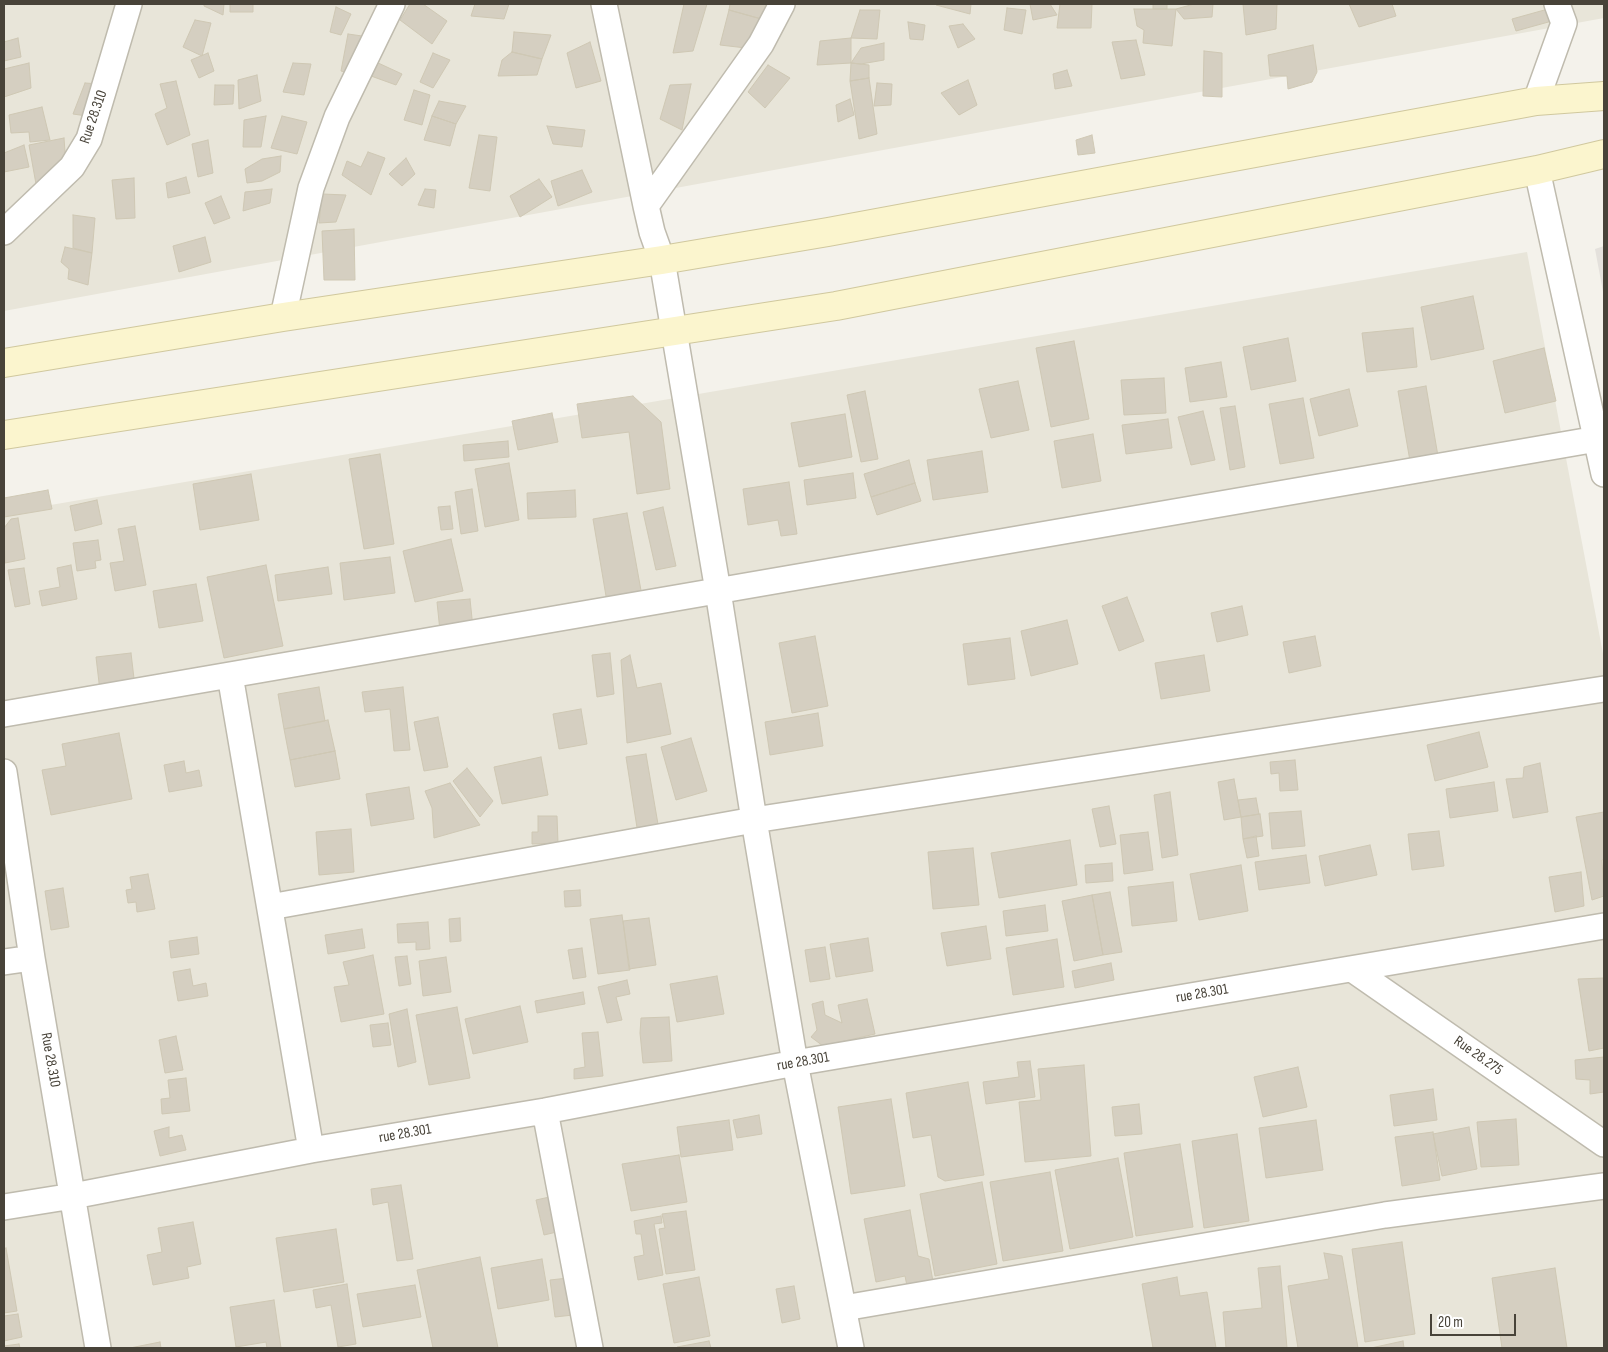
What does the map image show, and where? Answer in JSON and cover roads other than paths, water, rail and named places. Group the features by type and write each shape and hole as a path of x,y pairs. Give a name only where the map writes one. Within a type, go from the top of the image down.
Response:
{"main road":[{"path":"4,363 662,260 838,230 1536,101 1604,96"},
{"path":"4,435 836,306 1537,170 1604,154"}],"street":[{"name":"Rue 28.310","path":"4,232 72,166 89,139 129,4"},
{"path":"284,318 311,188 337,117 392,4"},
{"path":"604,4 646,206 652,232 662,260 795,1063 851,1348"},
{"path":"646,206 762,44 782,4"},
{"path":"1536,101 1564,23 1557,4"},
{"path":"1537,170 1598,439 1604,474"},
{"path":"4,714 1598,439"},
{"path":"230,675 311,1150"},
{"path":"270,907 754,820 1604,689"},
{"name":"Rue 28.310","path":"4,772 32,958 98,1348"},
{"name":"rue 28.301","path":"4,1207 73,1196 311,1150 544,1111 795,1063 1604,926"},
{"path":"4,962 32,958"},
{"name":"Rue 28.275","path":"1352,968 1604,1144"},
{"path":"544,1111 585,1347"},
{"path":"844,1308 1385,1215 1604,1186"}]}
